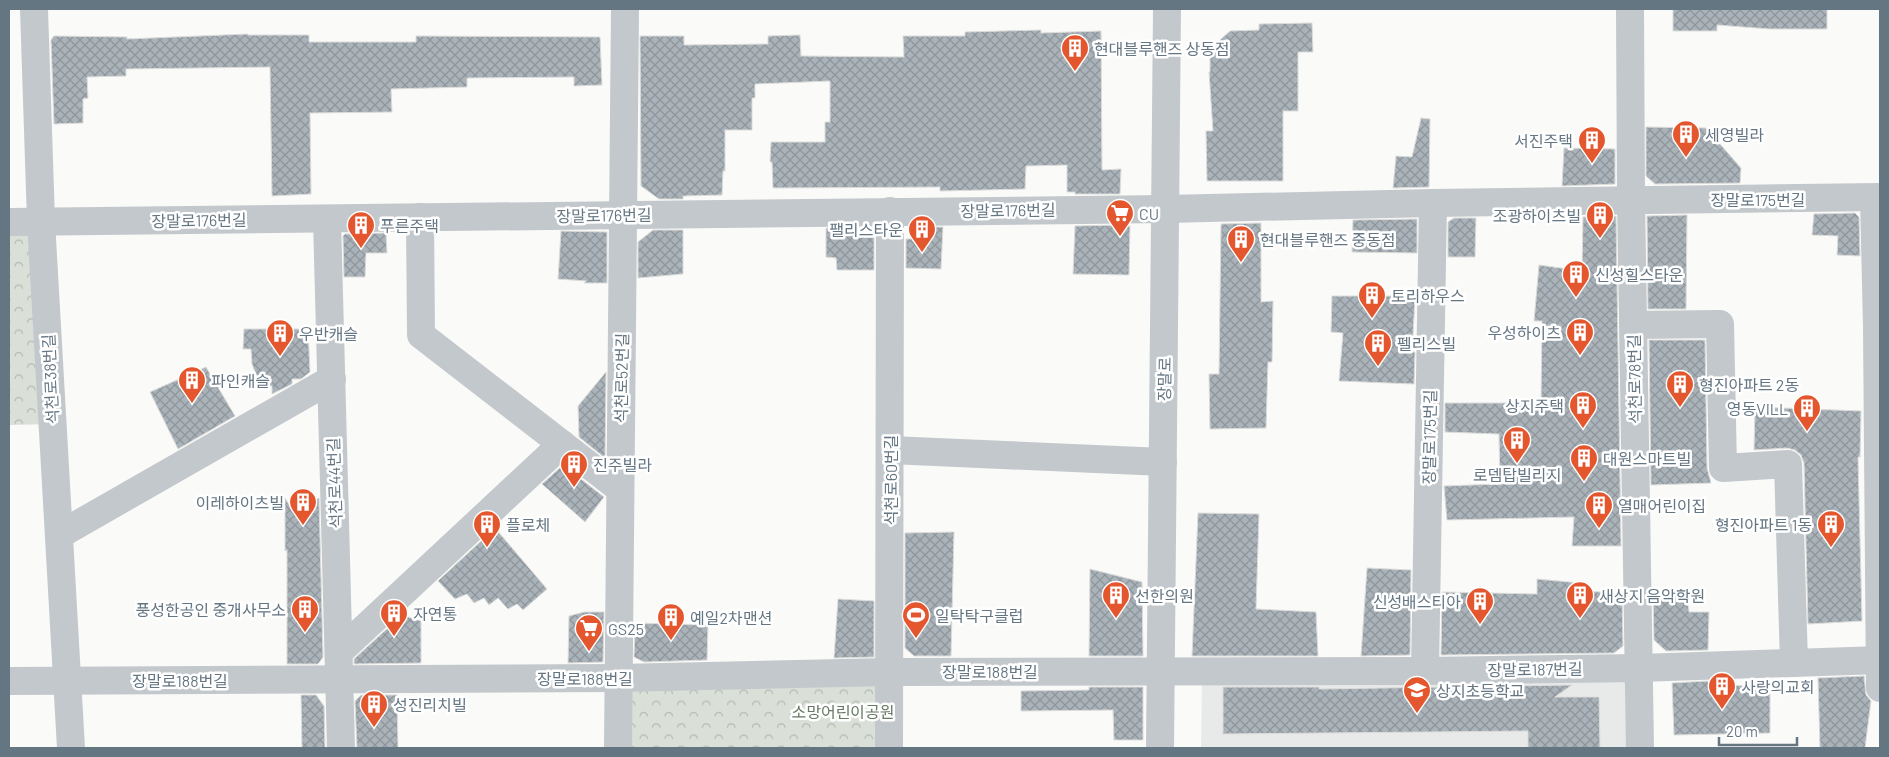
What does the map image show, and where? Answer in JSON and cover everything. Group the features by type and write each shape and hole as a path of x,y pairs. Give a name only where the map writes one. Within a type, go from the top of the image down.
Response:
{"street":[{"name":"석천로38번길","path":"34,9 41,222 71,748"},
{"name":"석천로52번길","path":"618,748 625,9"},
{"name":"장말로","path":"1160,748 1167,9"},
{"name":"석천로78번길","path":"1630,9 1631,200 1640,748"},
{"name":"장말로175번길","path":"1166,209 1433,203 1877,198"},
{"path":"1877,198 1880,688"},
{"name":"장말로175번길","path":"1425,671 1433,203"},
{"name":"장말로176번길","path":"9,222 1166,209"},
{"name":"석천로60번길","path":"889,748 890,211"},
{"path":"420,218 421,335 620,489"},
{"name":"석천로44번길","path":"327,219 341,748"},
{"path":"1633,325 1720,324 1723,468 1788,464 1794,663"},
{"path":"59,535 332,379"},
{"path":"339,652 562,444"},
{"path":"890,450 1163,462"},
{"name":"장말로187번길","path":"1160,670 1425,671 1639,668 1880,660"},
{"name":"장말로188번길","path":"9,682 339,678 618,678 889,672 1160,670"}],"shaded area":[{"name":"상지초등학교","path":"1631,676 1632,748 1201,748 1202,679"}],"green space":[{"path":"41,221 53,424 9,425 9,222"},
{"name":"소망어린이공원","path":"889,672 889,748 618,748 618,678"}],"building":[{"path":"1673,9 1827,9 1827,29 1770,29 1717,25 1717,31 1673,31"},
{"path":"1312,23 1313,52 1298,52 1298,111 1283,111 1283,181 1207,181 1206,131 1213,131 1209,72 1210,49 1230,31 1259,30 1259,24"},
{"path":"1041,30 1041,33 1101,31 1102,170 1121,169 1120,194 1075,194 1075,192 1067,192 1067,165 1026,166 1025,189 940,191 940,187 773,188 772,162 770,162 771,142 825,142 825,122 830,122 830,81 755,84 755,98 752,98 752,130 725,130 725,171 723,171 722,195 683,196 683,199 659,199 641,186 640,36 684,36 684,45 768,44 768,36 800,35 801,56 904,57 903,36 965,36 965,32"},
{"path":"248,34 309,35 309,42 416,42 416,36 600,37 602,85 574,86 574,77 467,78 467,87 391,89 392,112 310,113 311,194 272,196 270,67 126,69 126,76 87,77 88,98 83,99 83,123 54,124 51,40 54,36 127,37 127,39"},
{"path":"1421,118 1430,119 1429,187 1393,188 1396,156 1412,157"},
{"name":"세영빌라","path":"1646,127 1706,128 1741,168 1740,183 1655,184 1646,176"},
{"name":"서진주택","path":"1564,148 1615,149 1615,184 1562,186"},
{"path":"1855,213 1859,217 1860,256 1837,255 1838,236 1812,235 1814,214"},
{"path":"1687,215 1686,309 1648,309 1647,216"},
{"path":"1616,216 1621,546 1572,546 1574,517 1447,520 1444,486 1500,484 1499,434 1445,432 1445,403 1541,403 1542,321 1534,321 1539,265 1582,271 1583,217"},
{"path":"1454,218 1476,218 1475,257 1448,257 1448,222"},
{"path":"1417,219 1417,253 1352,252 1353,220"},
{"name":"현대블루핸즈 중동점","path":"1261,223 1261,302 1273,301 1272,362 1268,362 1266,428 1210,429 1209,374 1219,374 1221,224"},
{"path":"1075,226 1130,226 1129,275 1073,274"},
{"name":"팰리스타운","path":"911,227 943,227 941,269 906,268 906,239 911,239"},
{"path":"826,228 871,228 874,232 874,270 837,270 836,258 826,257"},
{"path":"653,230 683,230 683,274 638,278 638,242"},
{"path":"561,231 607,232 607,283 584,283 586,281 558,279"},
{"name":"푸른주택","path":"386,233 387,253 366,253 365,277 344,277 343,236 345,234"},
{"path":"1332,296 1393,296 1415,299 1412,352 1415,352 1414,384 1339,381 1343,333 1331,332"},
{"name":"우반캐슬","path":"244,329 308,329 310,372 301,379 292,379 292,384 272,394 272,386 260,385 252,364 251,349 243,349"},
{"name":"형진아파트 2동","path":"1649,340 1705,340 1707,468 1711,483 1651,485"},
{"name":"파인캐슬","path":"206,367 235,416 178,449 150,392"},
{"path":"606,372 605,458 579,437 578,406"},
{"path":"1755,407 1861,411 1860,457 1858,457 1862,621 1808,624 1804,463 1801,455 1795,450 1787,448 1754,450"},
{"name":"진주빌라","path":"563,465 604,497 585,522 542,484"},
{"path":"285,498 293,511 319,498 323,657 318,664 287,664"},
{"path":"1198,513 1259,514 1256,609 1316,612 1318,656 1192,656"},
{"name":"플로체","path":"495,528 547,589 523,610 517,604 508,609 498,598 489,605 484,598 474,603 467,594 455,599 438,581"},
{"path":"954,532 951,656 914,656 905,648 905,533"},
{"path":"1367,568 1411,570 1410,655 1361,656"},
{"name":"선한의원","path":"1090,569 1142,582 1143,656 1089,656"},
{"path":"1537,579 1580,583 1580,591 1622,593 1623,646 1614,653 1441,655 1442,592 1537,594"},
{"path":"1653,593 1687,594 1689,612 1709,612 1708,650 1666,651 1654,640"},
{"path":"838,599 874,601 874,657 834,658"},
{"name":"GS25","path":"584,612 604,612 603,662 568,663 569,616"},
{"name":"자연통","path":"402,615 421,621 421,663 354,664 354,659"},
{"name":"예일2차맨션","path":"635,623 708,625 707,660 644,662 634,657"},
{"path":"1864,676 1866,695 1871,701 1865,748 1820,748 1818,678"},
{"name":"사랑의교회","path":"1708,681 1708,683 1770,688 1770,733 1674,735 1672,683"},
{"path":"1572,685 1555,697 1599,697 1600,748 1528,748 1528,731 1223,734 1223,687 1319,687 1319,689"},
{"path":"1089,687 1143,687 1143,740 1114,740 1113,710 1021,711 1021,691 1089,690"},
{"path":"301,695 316,695 324,706 325,748 302,748"},
{"name":"성진리치빌","path":"361,695 397,695 398,748 357,748 355,701"}],"place":[{"name":"현대블루핸즈 상동점","path":"1075,72"},
{"name":"세영빌라","path":"1686,158"},
{"name":"서진주택","path":"1592,164"},
{"name":"CU","path":"1120,237"},
{"name":"조광하이츠빌","path":"1600,239"},
{"name":"푸른주택","path":"361,249"},
{"name":"팰리스타운","path":"922,253"},
{"name":"현대블루핸즈 중동점","path":"1241,263"},
{"name":"신성힐스타운","path":"1576,298"},
{"name":"토리하우스","path":"1372,319"},
{"name":"우성하이츠","path":"1580,356"},
{"name":"우반캐슬","path":"280,357"},
{"name":"펠리스빌","path":"1378,367"},
{"name":"파인캐슬","path":"192,404"},
{"name":"형진아파트 2동","path":"1680,408"},
{"name":"상지주택","path":"1583,429"},
{"name":"영동VILL","path":"1807,432"},
{"name":"로뎀탑빌리지","path":"1517,464"},
{"name":"대원스마트빌","path":"1584,482"},
{"name":"진주빌라","path":"574,488"},
{"name":"이레하이츠빌","path":"303,526"},
{"name":"열매어린이집","path":"1599,529"},
{"name":"플로체","path":"487,548"},
{"name":"형진아파트 1동","path":"1831,548"},
{"name":"선한의원","path":"1116,619"},
{"name":"새상지 음악학원","path":"1580,619"},
{"name":"신성배스티아","path":"1480,625"},
{"name":"풍성한공인 중개사무소","path":"305,633"},
{"name":"자연통","path":"394,637"},
{"name":"일탁탁구클럽","path":"916,639"},
{"name":"예일2차맨션","path":"671,641"},
{"name":"GS25","path":"589,652"},
{"name":"사랑의교회","path":"1722,710"},
{"name":"상지초등학교","path":"1417,714"},
{"name":"성진리치빌","path":"374,728"}]}
